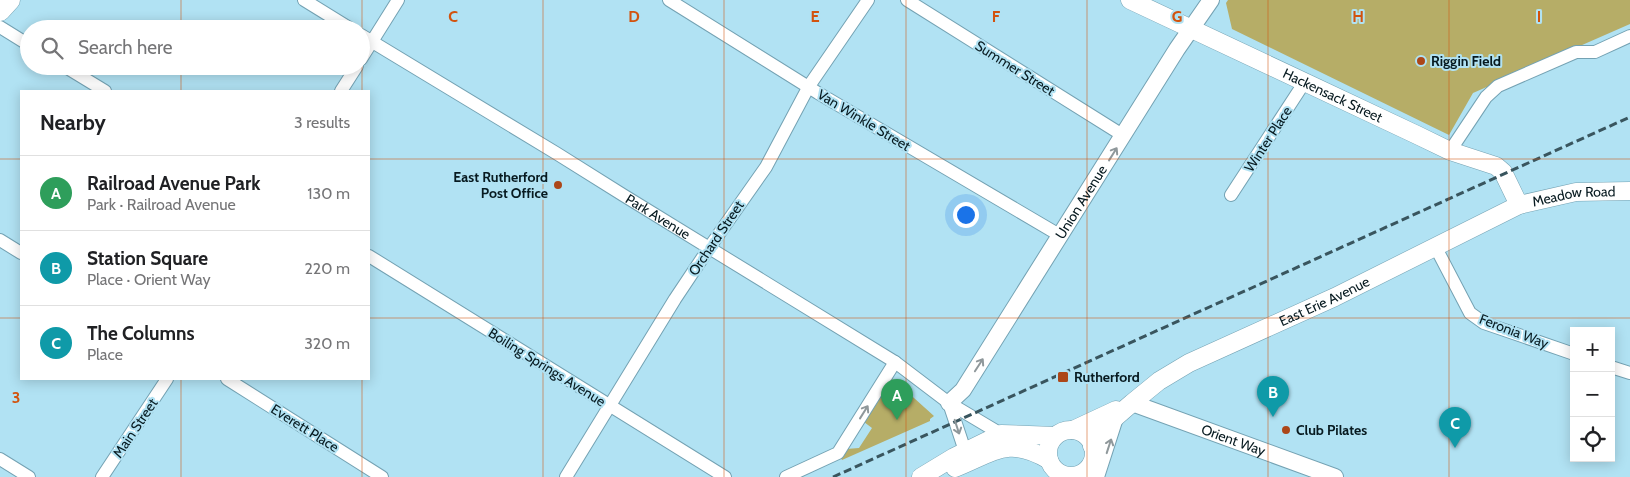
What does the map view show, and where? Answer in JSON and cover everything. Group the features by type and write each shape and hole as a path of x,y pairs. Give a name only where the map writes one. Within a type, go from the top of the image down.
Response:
{"main road":[{"path":"0,11 10,0"},
{"name":"Hackensack Street","path":"1130,0 1450,150 1496,166 1503,172 1518,205"},
{"name":"Meadow Road","path":"1518,205 1576,192 1630,191"},
{"name":"East Erie Avenue","path":"1092,446 1102,429 1132,402 1159,381 1189,363 1335,297 1518,205"},
{"name":"East Erie Avenue","path":"1073,430 1132,402"},
{"path":"921,477 965,452 1005,440 1055,436 1062,432 1073,430 1086,435 1092,446 1092,461 1089,475 1061,476 1052,466 1049,460 1048,449 1055,436"},
{"path":"1005,440 1049,460"},
{"path":"934,477 1005,440"}],"street":[{"path":"304,0 336,20"},
{"path":"370,34 398,0"},
{"name":"Van Winkle Street","path":"669,0 1061,236"},
{"name":"Orchard Street","path":"566,477 641,353 709,248 766,167 809,86 868,0"},
{"name":"Summer Street","path":"907,0 1124,136"},
{"name":"Union Avenue","path":"949,403 963,390 1191,28 1211,0"},
{"path":"0,27 20,39"},
{"path":"1450,150 1486,97 1498,86 1576,52 1595,52 1630,36"},
{"name":"Park Avenue","path":"370,40 895,362 949,403 1005,440"},
{"path":"79,75 103,90"},
{"path":"342,90 351,75"},
{"name":"Winter Place","path":"1231,195 1304,82"},
{"path":"0,240 20,252"},
{"name":"Feronia Way","path":"1435,246 1470,313 1484,323 1570,353"},
{"name":"Boiling Springs Avenue","path":"370,257 726,477"},
{"path":"786,477 838,453 895,362"},
{"path":"1615,368 1630,373"},
{"name":"Main Street","path":"102,477 166,380"},
{"name":"Everett Place","path":"230,380 382,477"},
{"name":"Orient Way","path":"1132,402 1309,473 1335,477"},
{"path":"949,403 965,452"},
{"path":"1089,475 1118,415"},
{"path":"0,459 29,477"}],"shaded area":[{"name":"Riggin Field","path":"1228,0 1630,0 1630,24 1473,93 1449,135 1232,29 1226,3"},
{"path":"891,379 934,416 930,421 842,460 840,456 846,449 859,448 872,428 864,422"}],"railway":[{"path":"833,477 1630,117"}],"place":[{"name":"Riggin Field","path":"1421,61"},
{"name":"East Rutherford Post Office","path":"558,185"},
{"name":"Rutherford","path":"1063,377"},
{"name":"Station Square","path":"1273,417"},
{"name":"Railroad Avenue Park","path":"897,420"},
{"name":"Club Pilates","path":"1286,430"},
{"name":"The Columns","path":"1455,448"}]}
